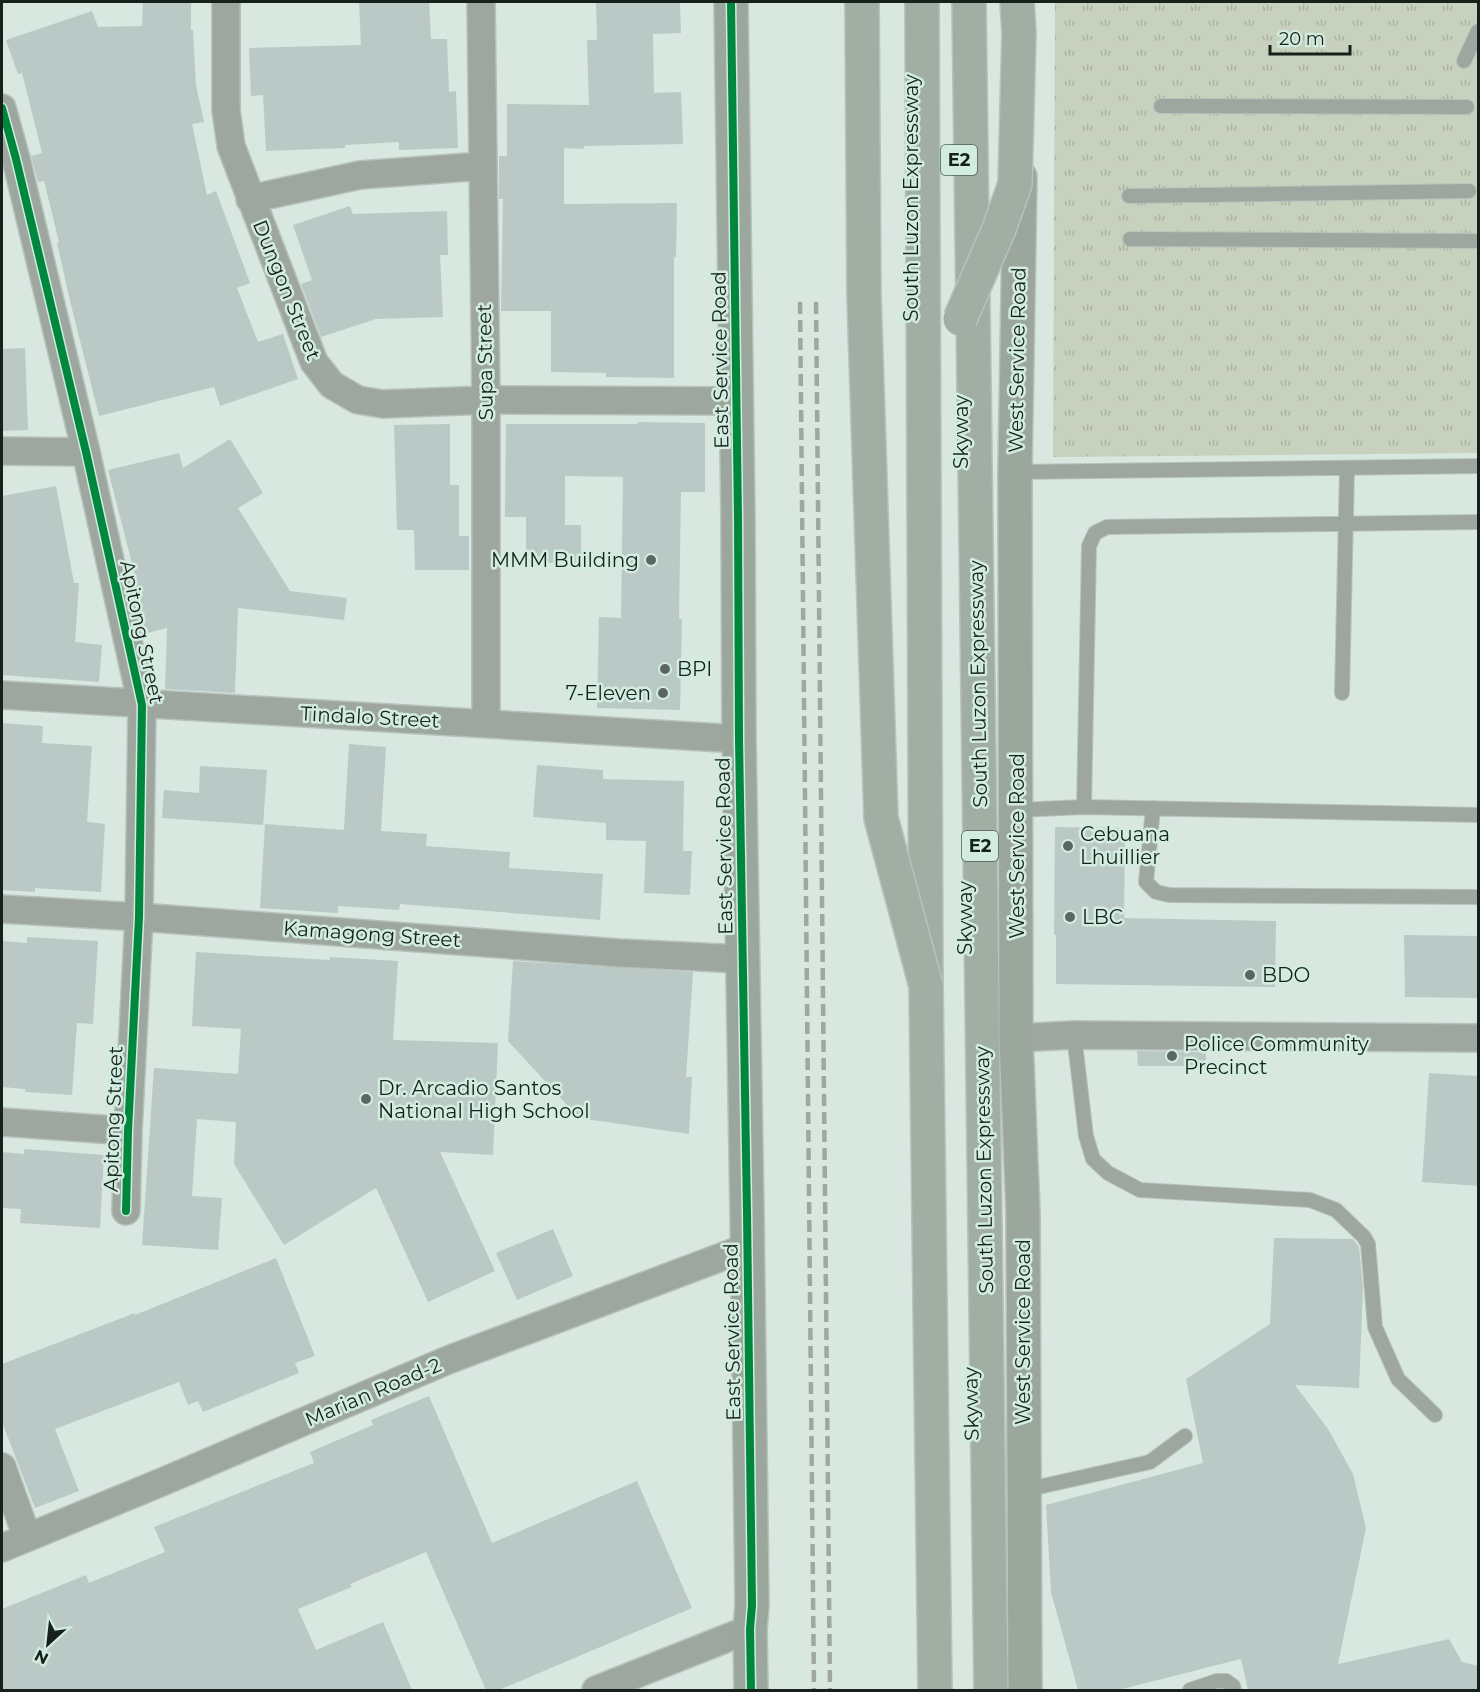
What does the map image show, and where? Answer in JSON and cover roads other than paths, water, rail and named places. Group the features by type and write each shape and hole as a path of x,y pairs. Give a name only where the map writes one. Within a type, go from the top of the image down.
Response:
{"highway":[{"path":"862,2 864,296 881,819 926,986"},
{"name":"South Luzon Expressway","path":"910,2 912,725 922,1690"},
{"name":"Skyway","path":"922,2 926,986 935,1690"},
{"name":"Skyway","path":"957,2 974,1690"},
{"name":"South Luzon Expressway","path":"969,2 991,1690"},
{"path":"960,318 999,229 1015,184 1019,33 1017,2"}],"main road":[{"name":"East Service Road","path":"731,2 742,959 748,1247 751,1690"},
{"name":"West Service Road","path":"1023,2 1015,472 1016,1038 1023,1213 1025,1690"}],"street":[{"name":"Dungon Street","path":"226,2 226,110 231,146 314,362 332,385 358,400 383,404 486,400 736,401"},
{"name":"Supa Street","path":"481,2 486,400 486,723"},
{"name":"Apitong Street","path":"2,108 86,453 142,705 139,916 126,1211"},
{"path":"250,199 360,175 483,166"},
{"path":"2,451 86,453"},
{"name":"Tindalo Street","path":"2,696 739,739"},
{"name":"Kamagong Street","path":"2,909 139,916 619,953 742,959"},
{"path":"1016,1038 1074,1035 1479,1038"},
{"path":"2,1122 128,1131"},
{"name":"Marian Road-2","path":"2,1548 448,1360 748,1247"},
{"path":"2,1467 27,1537"},
{"path":"596,1690 750,1629"}],"lane":[{"path":"1464,61 1479,31"},
{"path":"1161,106 1467,107"},
{"path":"1130,196 1469,191"},
{"path":"1130,239 1474,241"},
{"path":"1015,472 1479,466"},
{"path":"1342,693 1347,469"},
{"path":"1084,807 1089,546 1095,533 1107,527 1479,522"},
{"path":"1017,810 1084,807 1479,815"},
{"path":"1153,808 1146,882 1156,892 1169,895 1479,897"},
{"path":"1074,1035 1086,1136 1093,1159 1108,1173 1140,1190 1310,1200 1336,1210 1355,1226 1368,1244 1376,1328 1398,1379 1435,1415"},
{"path":"1023,1490 1150,1462 1185,1436"},
{"path":"1191,1690 1226,1680 1234,1690"}],"railway":[{"path":"800,302 814,1690"},
{"path":"816,302 830,1690"}],"place":[{"name":"MMM Building","path":"651,560"},
{"name":"BPI","path":"665,669"},
{"name":"7-Eleven","path":"663,693"},
{"name":"Cebuana Lhuillier","path":"1068,846"},
{"name":"LBC","path":"1070,917"},
{"name":"BDO","path":"1250,975"},
{"name":"Police Community Precinct","path":"1172,1056"},
{"name":"Dr. Arcadio Santos National High School","path":"366,1099"}]}
